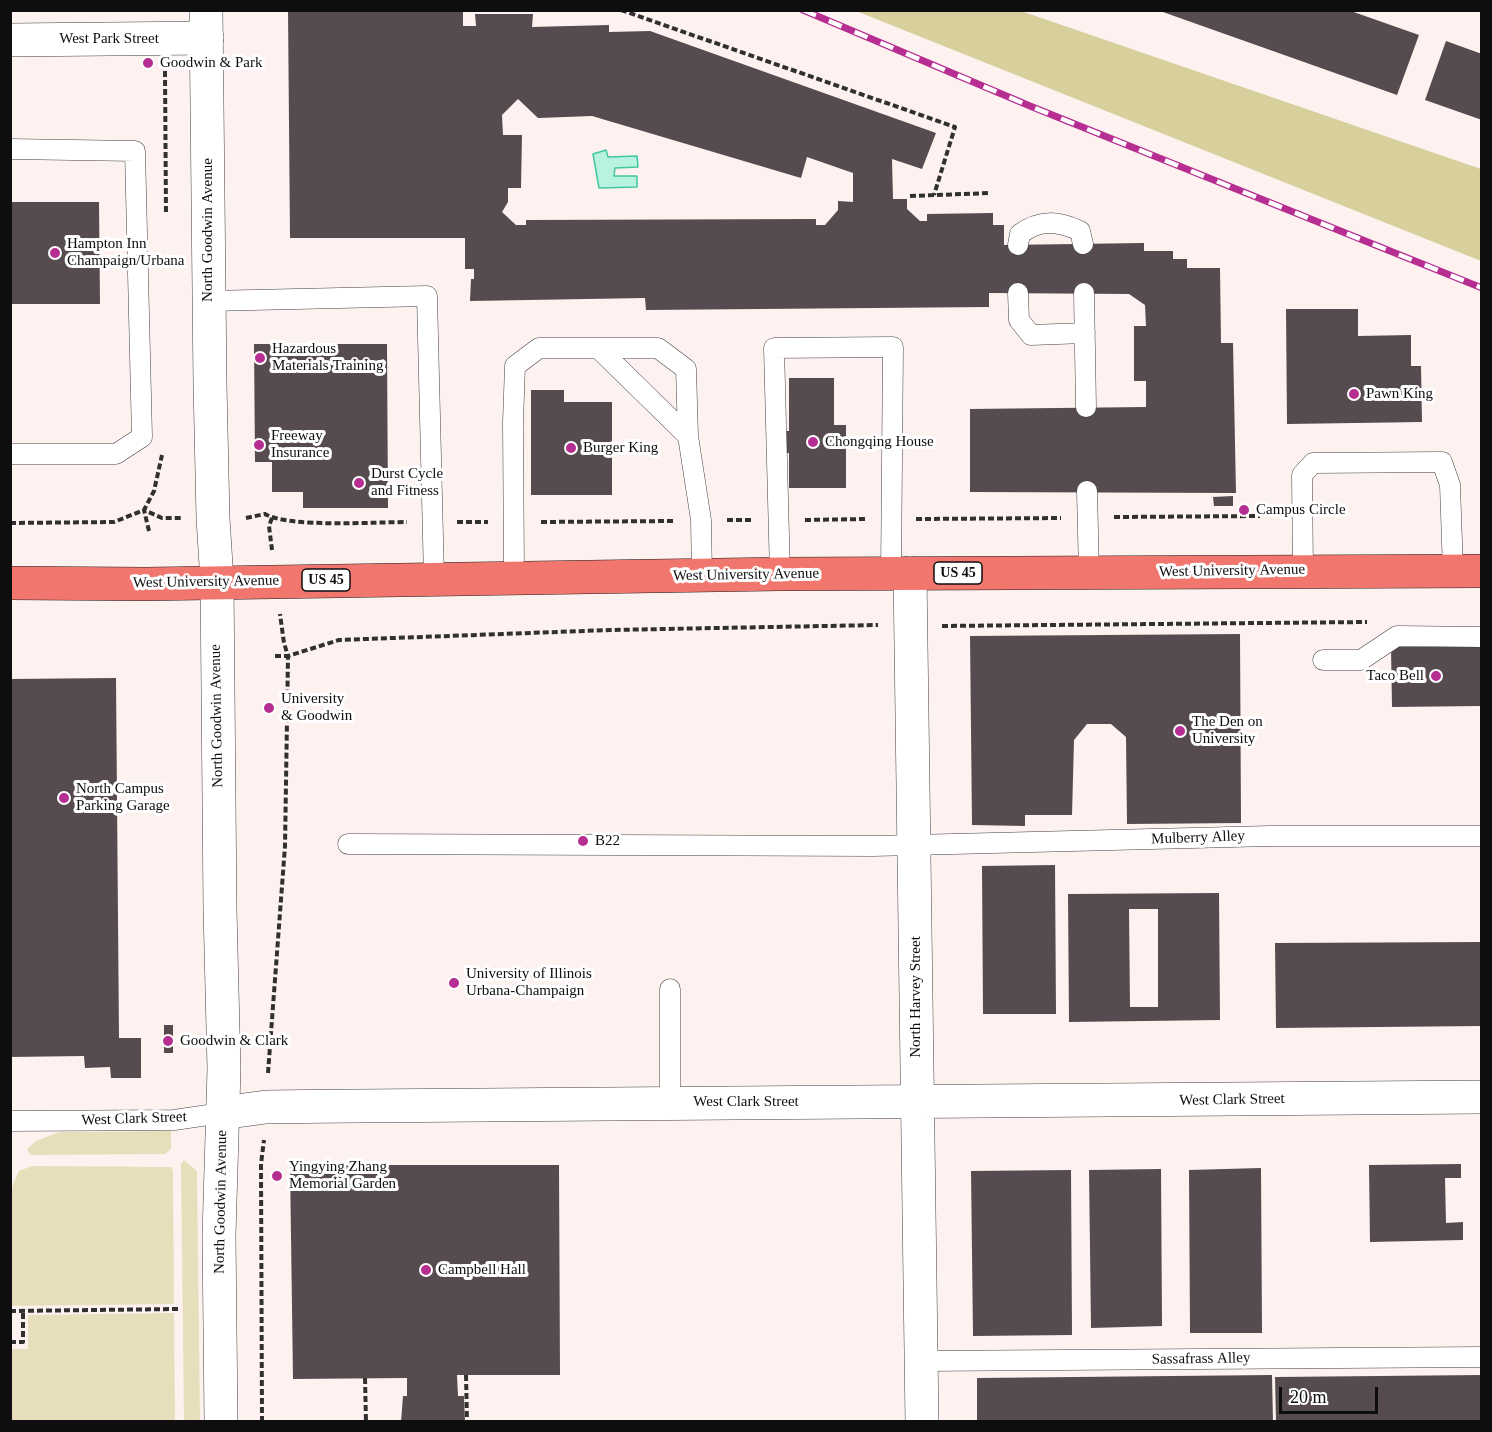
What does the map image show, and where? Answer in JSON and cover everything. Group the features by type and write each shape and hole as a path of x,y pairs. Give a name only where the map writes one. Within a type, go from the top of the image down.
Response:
{"main road":[{"name":"West University Avenue","path":"10,583 146,584 780,574 1467,571"}],"street":[{"name":"West Park Street","path":"10,40 206,24"},
{"name":"North Goodwin Avenue","path":"206,24 224,1068 219,1235 221,1422"},
{"name":"North Harvey Street","path":"900,574 914,846 922,1422"},
{"name":"West Clark Street","path":"222,1113 266,1107 670,1102 1239,1101 1482,1097"}],"lane":[{"path":"10,149 135,151 142,437 116,454 10,454"},
{"path":"1018,245 1020,234 1031,226 1048,223 1066,224 1080,231 1083,244"},
{"path":"1018,293 1019,320 1031,335 1085,333"},
{"path":"1084,293 1086,407"},
{"path":"209,301 427,296 434,578"},
{"path":"780,574 774,348 893,347 900,574"},
{"path":"514,578 515,366 538,348 658,348 686,369 688,436 701,520 702,576"},
{"path":"598,349 688,436"},
{"path":"1303,571 1302,476 1313,463 1442,462 1450,485 1467,571"},
{"path":"1088,491 1089,573"},
{"path":"1323,660 1361,660 1397,636 1482,637"},
{"name":"Mulberry Alley","path":"348,844 914,846 1271,836 1482,836"},
{"path":"670,989 670,1102"},
{"name":"West Clark Street","path":"10,1121 174,1120 222,1113"},
{"name":"Sassafrass Alley","path":"921,1362 1482,1357"}],"path":[{"path":"621,10 955,127 934,195"},
{"path":"910,196 991,193"},
{"path":"149,531 144,510 162,518"},
{"path":"254,518 265,514 272,518 298,522 411,522"},
{"path":"1107,517 1260,516"},
{"path":"269,526 272,518"},
{"path":"922,519 1053,518"},
{"path":"802,520 870,519"},
{"path":"722,520 753,520"},
{"path":"536,522 681,521"},
{"path":"453,522 490,522"},
{"path":"937,625 1349,622"},
{"path":"275,656 288,656 339,640 610,630 879,625"},
{"path":"268,1075 285,846 288,656 284,643"},
{"path":"262,1422 261,1164 264,1137"},
{"path":"10,1311 178,1309"},
{"path":"10,1342 23,1342 23,1311"},
{"path":"466,1375 467,1422"},
{"path":"365,1378 366,1422"}],"shaded area":[{"path":"856,11 1021,11 1481,169 1481,261"},
{"path":"606,150 608,157 637,156 638,167 615,168 614,176 637,176 637,187 599,188 593,154"},
{"path":"171,1131 171,1149 165,1154 31,1155 27,1149 36,1141 59,1132"},
{"path":"184,1160 197,1171 200,1421 184,1421 181,1164"},
{"path":"32,1166 171,1167 173,1171 174,1304 11,1306 11,1189 19,1171"},
{"path":"174,1313 175,1421 11,1421 11,1349 28,1349 28,1315"}],"building":[{"path":"288,10 463,10 463,26 476,26 475,14 533,14 532,27 609,25 609,32 650,31 936,133 922,169 892,159 893,199 907,199 907,209 920,221 927,221 927,214 993,213 993,225 1004,225 1004,245 1144,243 1144,251 1173,251 1173,259 1187,259 1187,268 1220,268 1221,343 1233,343 1236,493 970,492 970,409 1146,407 1146,381 1134,381 1134,326 1146,326 1145,305 1129,294 989,293 989,307 646,310 645,298 470,301 474,269 465,269 465,238 290,238","holes":["518,99 538,118 592,116 801,178 807,157 853,173 853,202 838,201 838,210 825,225 816,225 816,219 526,220 526,225 516,225 502,212 508,202 508,188 521,188 522,135 503,135 502,115"]},
{"path":"1348,10 1419,35 1397,95 1160,11"},
{"path":"1446,41 1482,54 1482,120 1425,100"},
{"name":"Hampton Inn Champaign/Urbana","path":"10,202 99,202 100,304 10,304"},
{"name":"Pawn King","path":"1286,309 1358,309 1358,336 1411,335 1411,366 1421,366 1422,422 1287,424"},
{"path":"254,344 387,344 388,508 303,508 303,492 272,492 272,462 255,462"},
{"name":"Chongqing House","path":"789,378 834,378 834,425 846,425 846,488 789,488 789,453 780,454 780,431 789,431"},
{"name":"Burger King","path":"531,390 564,390 564,402 612,402 612,495 531,495"},
{"path":"1233,496 1233,506 1214,506 1213,497"},
{"name":"The Den on University","path":"1240,634 1241,823 1127,824 1126,737 1111,724 1087,724 1074,740 1072,815 1025,815 1025,826 972,825 970,636"},
{"name":"Taco Bell","path":"1391,647 1481,647 1481,706 1392,707"},
{"name":"North Campus Parking Garage","path":"116,678 119,1038 141,1038 141,1078 111,1078 110,1067 85,1068 84,1056 10,1057 10,679"},
{"path":"1055,865 1056,1014 983,1014 982,866"},
{"path":"1219,893 1220,1020 1069,1022 1068,894","holes":["1129,909 1158,909 1158,1007 1130,1007"]},
{"path":"1482,942 1482,1026 1276,1028 1275,943"},
{"path":"164,1025 173,1025 173,1053 164,1053"},
{"path":"1461,1164 1461,1178 1445,1178 1446,1223 1463,1222 1463,1240 1370,1242 1369,1165"},
{"name":"Campbell Hall","path":"290,1165 559,1165 560,1375 457,1375 458,1396 464,1396 465,1422 401,1422 403,1396 407,1396 407,1378 293,1379"},
{"path":"1261,1168 1262,1333 1190,1333 1189,1170"},
{"path":"1161,1169 1162,1326 1091,1328 1089,1170"},
{"path":"1071,1170 1072,1335 973,1336 971,1171"},
{"path":"1272,1375 1273,1422 977,1422 977,1378"},
{"path":"1482,1375 1482,1422 1276,1422 1275,1377"}],"railway":[{"path":"803,10 1030,106 1482,288"}],"place":[{"name":"Goodwin & Park","path":"148,63"},
{"name":"Hampton Inn Champaign/Urbana","path":"55,253"},
{"name":"Hazardous Materials Training","path":"260,358"},
{"name":"Pawn King","path":"1354,394"},
{"name":"Chongqing House","path":"813,442"},
{"name":"Freeway Insurance","path":"259,445"},
{"name":"Burger King","path":"571,448"},
{"name":"Durst Cycle and Fitness","path":"359,483"},
{"name":"Campus Circle","path":"1244,510"},
{"name":"Taco Bell","path":"1436,676"},
{"name":"University & Goodwin","path":"269,708"},
{"name":"The Den on University","path":"1180,731"},
{"name":"North Campus Parking Garage","path":"64,798"},
{"name":"B22","path":"583,841"},
{"name":"University of Illinois Urbana-Champaign","path":"454,983"},
{"name":"Goodwin & Clark","path":"168,1041"},
{"name":"Yingying Zhang Memorial Garden","path":"277,1176"},
{"name":"Campbell Hall","path":"426,1270"}]}
